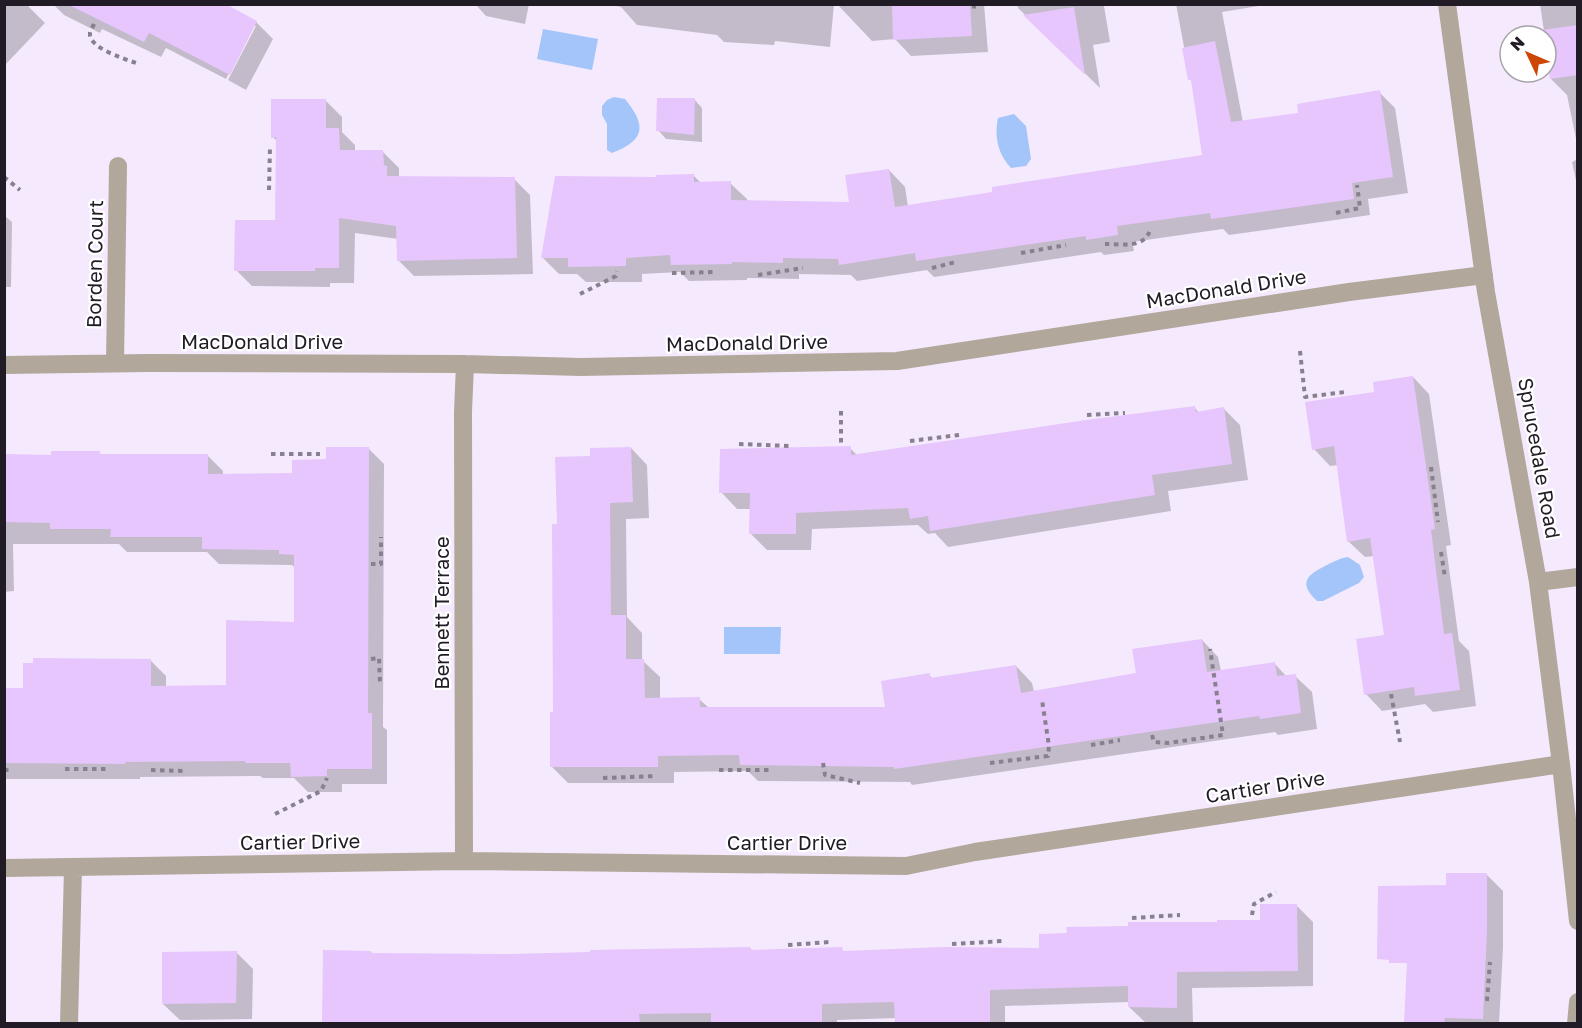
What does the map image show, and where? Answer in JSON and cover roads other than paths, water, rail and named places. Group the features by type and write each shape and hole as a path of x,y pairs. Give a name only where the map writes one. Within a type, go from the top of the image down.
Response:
{"street":[{"name":"Sprucedale Road","path":"1447,4 1484,275 1538,582 1578,921"},
{"name":"Borden Court","path":"115,363 118,166"},
{"name":"MacDonald Drive","path":"4,365 465,364 581,367 897,361 1349,292 1484,275"},
{"name":"Bennett Terrace","path":"464,861 465,364"},
{"path":"1538,582 1578,578"},
{"name":"Cartier Drive","path":"4,868 464,861 906,866 975,852 1561,764"},
{"path":"69,1023 73,868"},
{"path":"1576,1023 1578,1002"}],"water":[{"path":"543,29 598,39 592,70 537,59"},
{"path":"614,97 625,99 637,117 639,131 631,143 612,153 607,150 607,124 602,115 602,106"},
{"path":"1014,114 1026,126 1031,159 1026,166 1011,168 1000,151 997,125 998,118"},
{"path":"1348,557 1360,565 1364,577 1359,583 1323,601 1317,601 1306,585 1309,577 1325,566"},
{"path":"724,627 781,627 780,654 724,654"}]}
